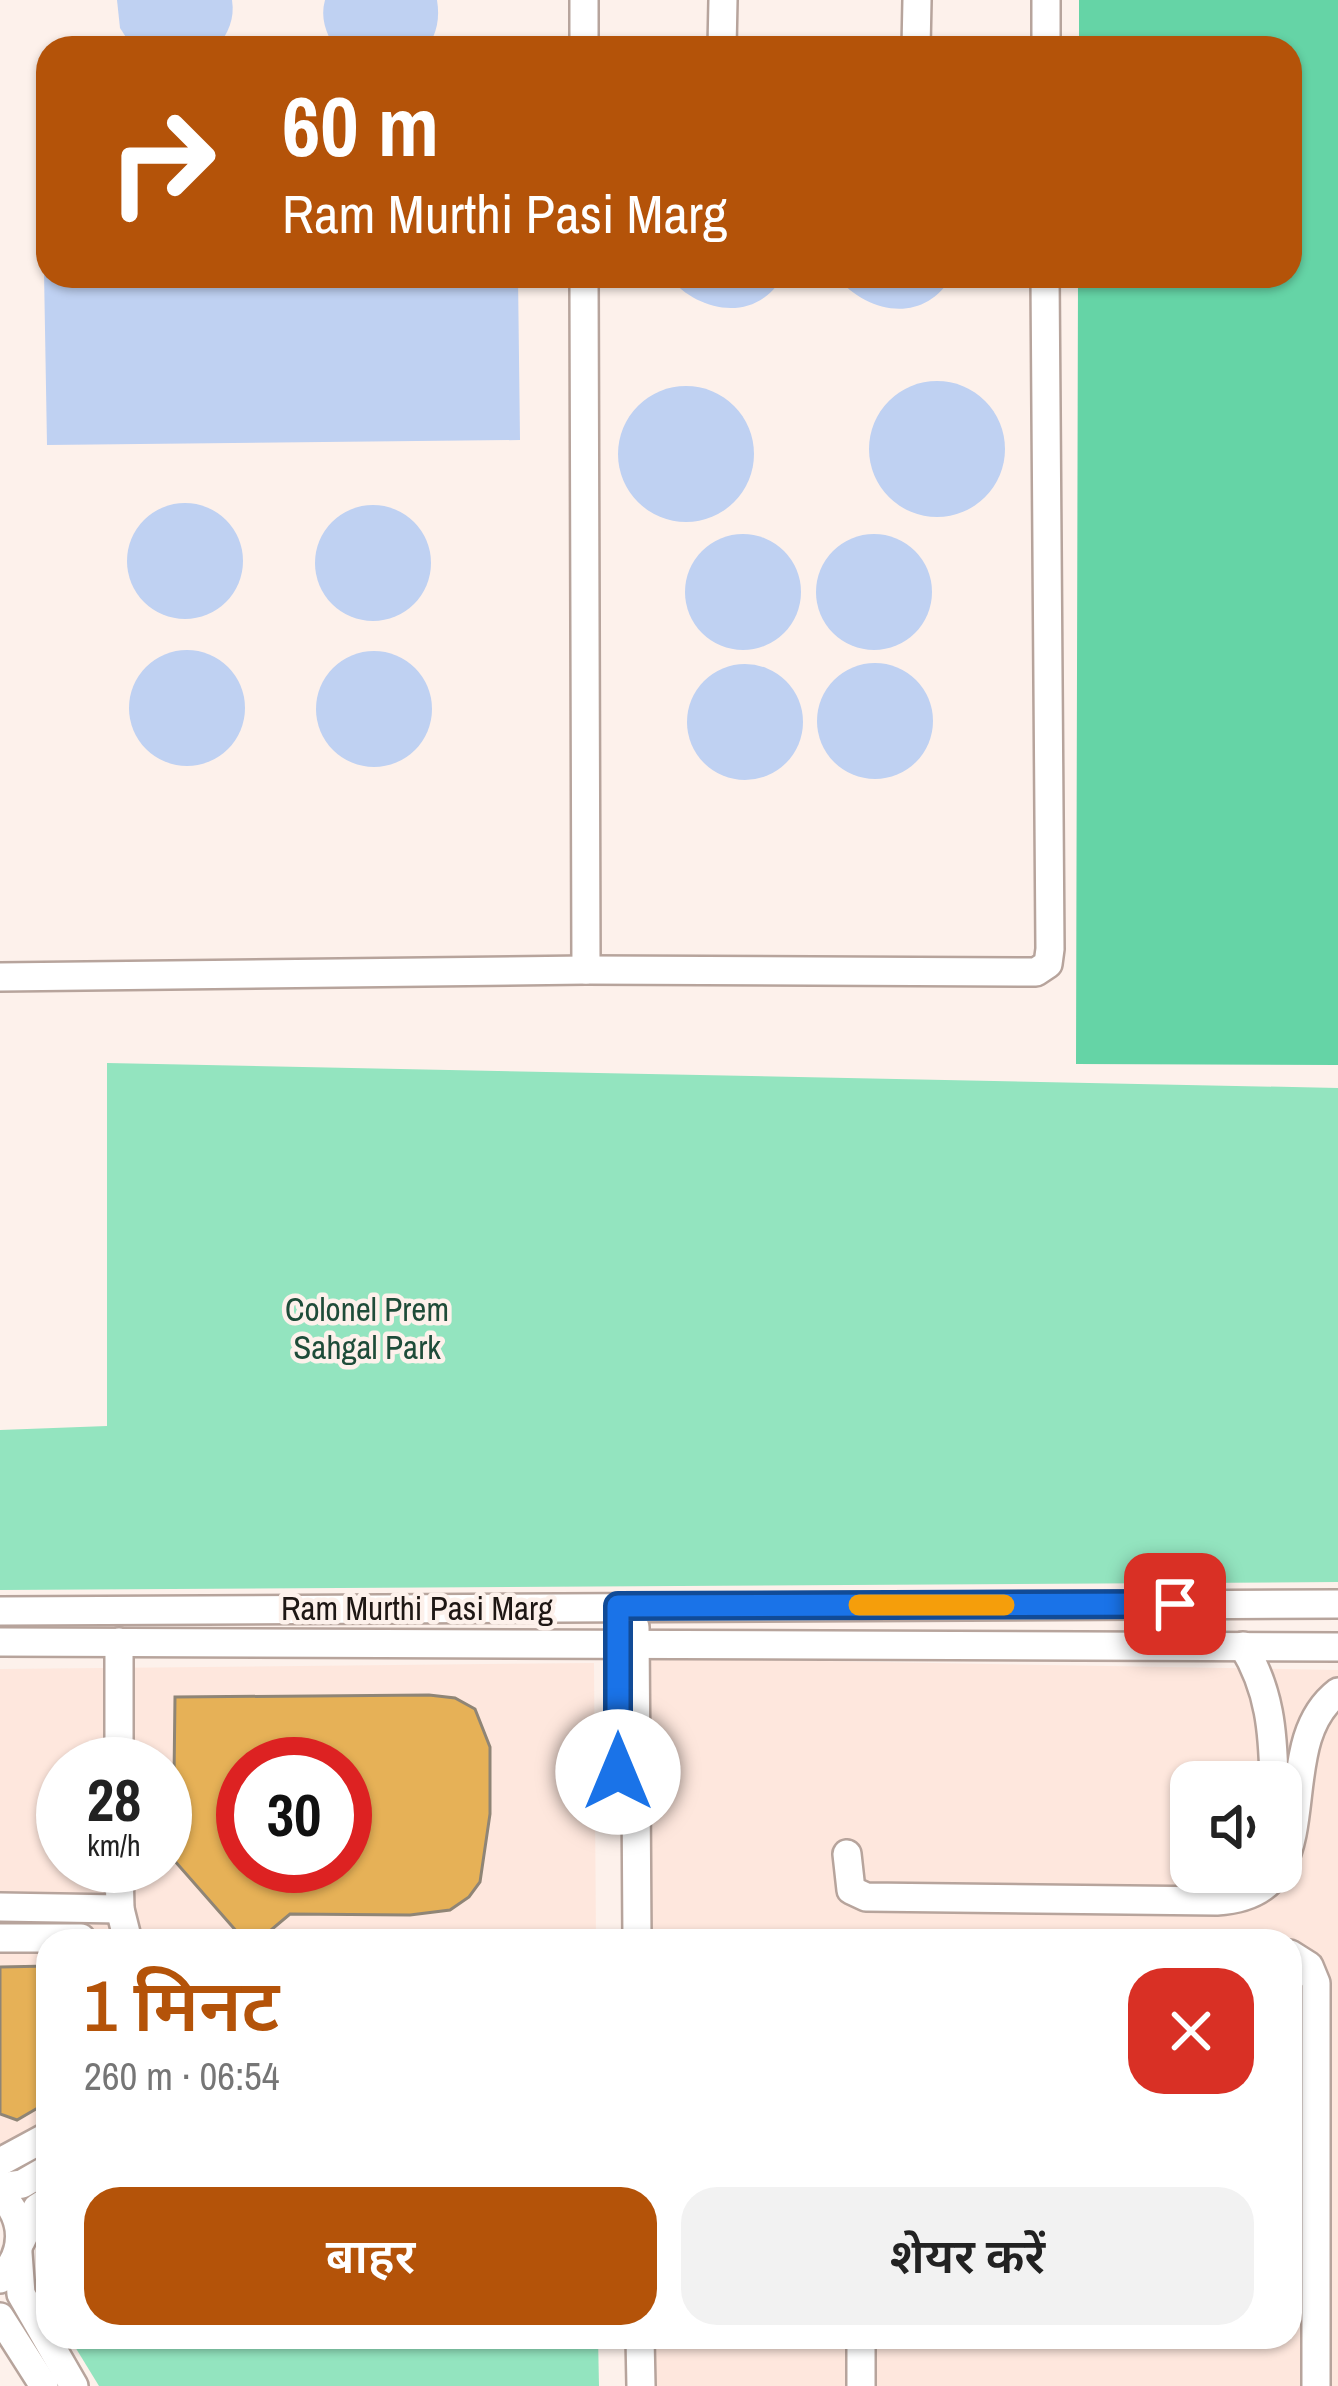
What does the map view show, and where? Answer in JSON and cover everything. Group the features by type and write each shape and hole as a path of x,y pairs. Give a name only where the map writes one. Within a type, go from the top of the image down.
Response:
{"street":[{"path":"584,0 584,36"},
{"path":"722,36 723,0"},
{"path":"916,0 916,36"},
{"path":"1046,0 1046,36"},
{"path":"584,288 586,970"},
{"path":"0,977 586,970 1036,972 1048,964 1046,288"},
{"name":"Ram Murthi Pasi Marg","path":"0,1611 1338,1604"},
{"path":"620,1929 626,1606"},
{"name":"Ram Murthi Pasi Marg","path":"0,1642 1338,1647"},
{"path":"119,1642 119,1737"},
{"path":"626,1646 638,1929"},
{"path":"1244,1646 1270,1710 1273,1761"},
{"path":"847,1854 851,1890 866,1897 1217,1901 1259,1895 1294,1872 1305,1852 1312,1734 1316,1715 1338,1692"},
{"path":"119,1893 125,1929"},
{"path":"0,1907 120,1909"},
{"path":"0,1938 36,1938"},
{"path":"1302,1962 1316,1983 1303,2023 1316,2386"},
{"path":"0,2162 36,2142"},
{"path":"36,2176 0,2190 17,2217 21,2294 36,2320"},
{"path":"0,2279 36,2210"},
{"path":"0,2317 44,2386"},
{"path":"53,2349 74,2386"},
{"path":"622,2349 622,2386"},
{"path":"640,2349 641,2386"},
{"path":"861,2349 861,2386"}],"shaded area":[{"path":"649,1658 1338,1670 1338,2386 654,2386 654,2349 1302,2349 1302,1929 651,1929"},
{"path":"594,1663 596,1929 36,1929 36,2153 0,2163 0,1669"}],"green space":[{"path":"1079,0 1338,0 1338,1065 1076,1064 1078,288 1302,288 1302,36 1079,36"},
{"name":"Colonel Prem Sahgal Park","path":"107,1063 1338,1088 1338,1582 0,1590 0,1430 107,1426"},
{"path":"76,2349 598,2349 599,2386 99,2386"}],"water":[{"path":"117,0 232,0 224,36 125,36"},
{"path":"325,0 437,0 438,13 433,36 329,36"},
{"path":"44,288 518,288 520,440 47,445"},
{"path":"774,288 758,301 727,308 680,289"},
{"path":"943,288 926,302 895,309 879,306 849,289"},
{"path":"937,381 963,386 985,401 1000,423 1005,449 1000,475 985,497 963,512 937,517 911,512 889,497 874,475 869,449 874,423 889,401 911,386"},
{"path":"686,386 712,391 734,406 749,428 754,454 749,480 734,502 712,517 686,522 660,517 638,502 623,480 618,454 623,428 638,406 660,391"},
{"path":"185,503 207,508 226,520 238,539 243,561 238,583 226,602 207,614 185,619 163,614 144,602 132,583 127,561 132,539 144,520 163,508"},
{"path":"373,505 395,509 414,522 427,541 431,563 427,585 414,604 395,617 373,621 351,617 332,604 319,585 315,563 319,541 332,522 351,509"},
{"path":"743,534 765,539 784,551 796,570 801,592 796,614 784,633 765,645 743,650 721,645 702,633 690,614 685,592 690,570 702,551 721,539"},
{"path":"874,534 896,538 915,551 928,570 932,592 928,614 915,633 896,646 874,650 852,646 833,633 820,614 816,592 820,570 833,551 852,538"},
{"path":"187,650 209,654 228,667 241,686 245,708 241,730 228,749 209,762 187,766 165,762 146,749 133,730 129,708 133,686 146,667 165,654"},
{"path":"374,651 396,655 415,668 428,687 432,709 428,731 415,750 396,763 374,767 352,763 333,750 320,731 316,709 320,687 333,668 352,655"},
{"path":"875,663 897,667 916,680 929,699 933,721 929,743 916,762 897,775 875,779 853,775 834,762 821,743 817,721 821,699 834,680 853,667"},
{"path":"745,664 767,668 786,681 799,700 803,722 799,744 786,763 767,776 745,780 723,776 704,763 691,744 687,722 691,700 704,681 723,668"}],"building":[{"path":"429,1695 455,1698 475,1709 490,1747 490,1814 480,1882 469,1897 450,1910 410,1915 290,1914 272,1929 234,1929 192,1881 192,1737 175,1737 175,1697"},
{"path":"36,1966 36,2109 17,2120 0,2114 0,1967"}],"slow traffic":[{"path":"859,1605 1004,1605"}],"route":[{"path":"618,1772 618,1606 1175,1604"}]}
